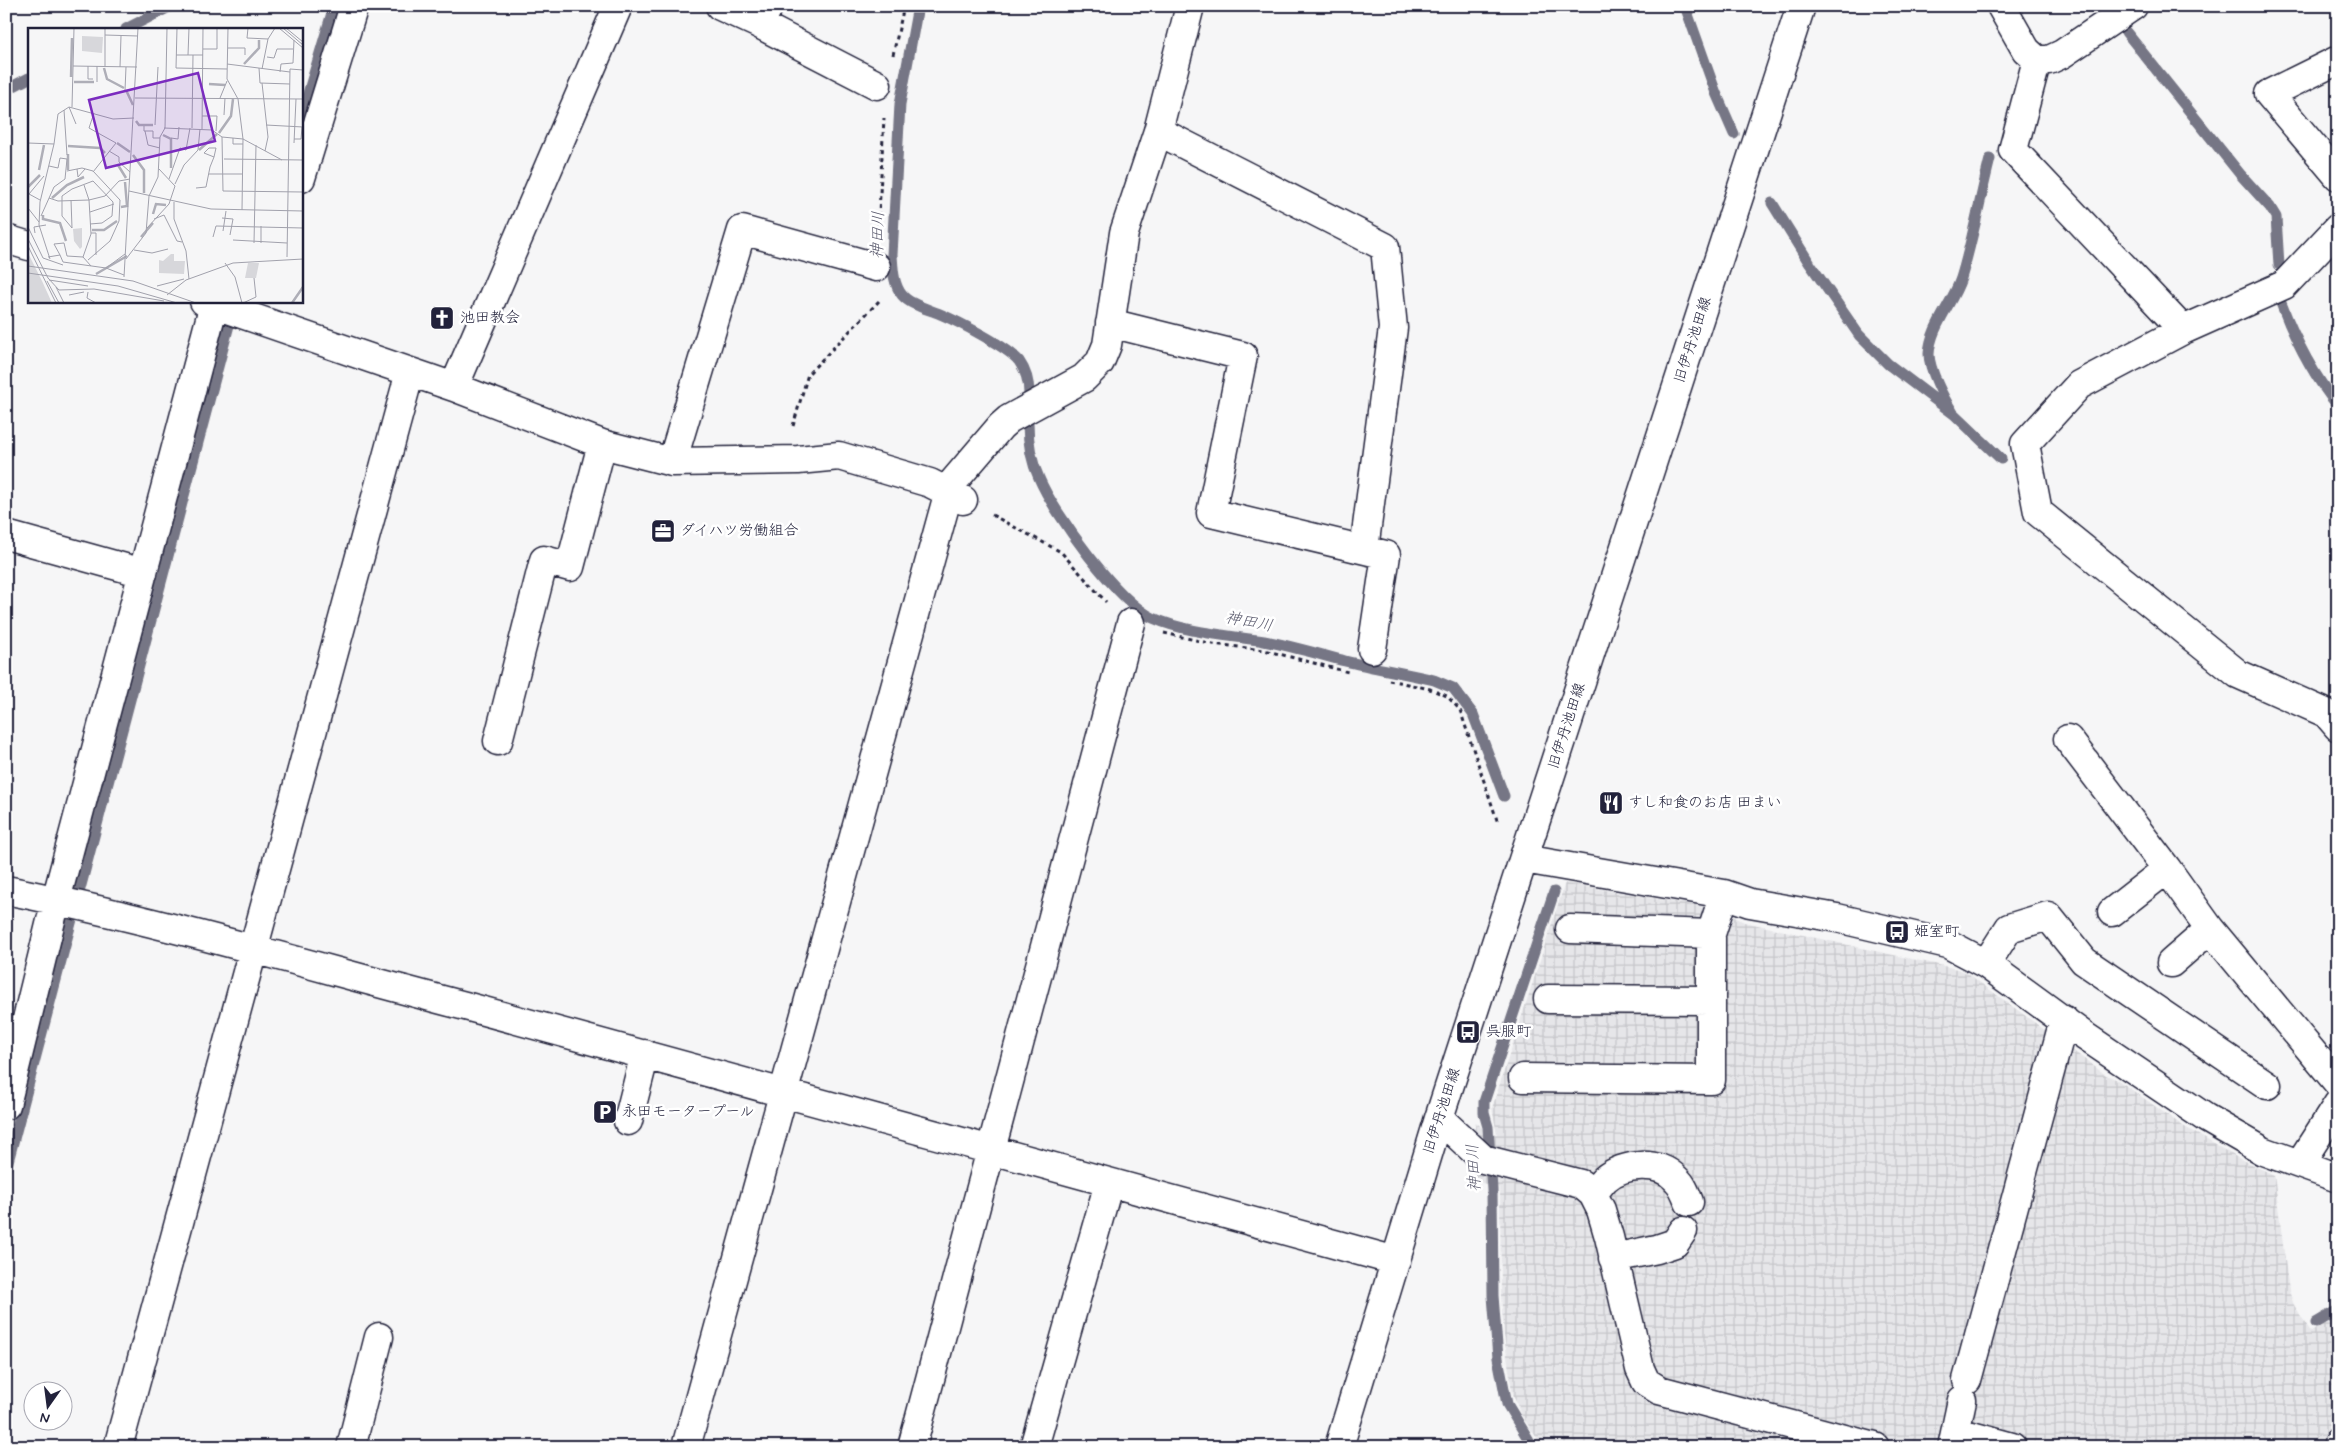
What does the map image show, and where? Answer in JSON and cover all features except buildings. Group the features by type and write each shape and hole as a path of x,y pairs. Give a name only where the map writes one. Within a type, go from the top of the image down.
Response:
{"street":[{"path":"302,175 354,6"},
{"path":"454,387 618,6"},
{"path":"720,6 764,15 876,85"},
{"path":"686,1447 782,1091 956,496 960,472 1009,419 1076,383 1100,362 1107,345 1124,234 1158,131 1190,6"},
{"name":"旧伊丹池田線","path":"1339,1447 1439,1118 1801,6"},
{"path":"2001,6 2026,50 2037,60 2049,60 2062,54 2133,6"},
{"path":"2037,60 2013,150 2183,330"},
{"path":"2338,60 2269,94 2338,176"},
{"path":"1158,131 1386,246 1393,328 1364,549"},
{"path":"2338,228 2284,284 2183,330 2080,385 2025,444 2038,512 2238,674 2326,713 2338,727"},
{"path":"672,462 742,230 876,267"},
{"path":"6,238 28,246"},
{"path":"6,1105 56,900 143,573 209,303 261,310 410,372 602,444 672,462 798,460 838,456 930,483 956,496"},
{"path":"1110,323 1244,356 1211,513 1386,555 1372,648"},
{"path":"118,1447 410,372"},
{"path":"498,741 544,560 570,567 602,444"},
{"path":"6,535 143,573"},
{"path":"912,1447 1131,622"},
{"path":"2068,739 2210,929 2338,1083"},
{"path":"1524,859 1724,894 1750,903 1837,918 1948,944 1986,964 2115,1058 2206,1118 2263,1151 2300,1162 2338,1178"},
{"path":"2112,912 2167,869"},
{"path":"6,890 56,900 254,950 645,1054 1396,1261"},
{"path":"1523,1078 1711,1080 1711,934 1724,894"},
{"path":"1986,964 2009,928 2048,916 2084,961 2267,1085"},
{"path":"1570,929 1711,934"},
{"path":"2171,963 2210,929"},
{"path":"1548,999 1711,1000"},
{"path":"2012,1447 1954,1440 1964,1390 2064,1020"},
{"path":"628,1121 645,1054"},
{"path":"2300,1162 2338,1104"},
{"path":"1439,1118 1483,1159 1581,1184 1593,1194 1604,1219 1640,1369 1646,1382 1659,1390 1875,1447"},
{"path":"1593,1194 1606,1178 1623,1169 1643,1165 1663,1170 1676,1177 1689,1202"},
{"path":"1034,1447 1109,1183"},
{"path":"1613,1258 1657,1249 1675,1242 1683,1231"},
{"path":"351,1447 379,1337"}],"path":[{"path":"956,496 1061,552 1107,603 1131,622 1171,636 1264,650 1352,673"},
{"path":"1388,680 1430,689 1447,696 1460,710 1498,822 1524,859"}],"shaded area":[{"path":"1565,883 1722,910 1744,922 1957,969 1967,973 2106,1075 2118,1080 2183,1126 2238,1158 2274,1175 2289,1291 2294,1305 2311,1332 2338,1316 2338,1447 1543,1447 1520,1413 1512,1391 1504,1335 1501,1295 1500,1188 1482,1183 1466,1168 1476,1122 1485,1131 1497,1134 1492,1108"}],"waterway":[{"path":"128,28 171,6"},
{"path":"302,114 334,6"},
{"name":"神田川","path":"918,6 900,104 892,255 895,281 899,291 905,298 970,328 1013,355 1019,361 1025,373 1029,394"},
{"path":"1685,6 1716,93 1734,134"},
{"path":"2126,32 2240,174 2270,207 2276,217 2279,265"},
{"path":"6,90 28,79"},
{"path":"1952,411 1941,392 1931,368 1930,344 1937,325 1953,297 1961,278 1990,159"},
{"path":"1772,203 1810,264 1859,335 1888,364 1954,414 2001,459"},
{"path":"2281,303 2305,357 2338,406"},
{"path":"6,1169 233,310"},
{"name":"神田川","path":"1028,423 1029,444 1036,472 1058,513 1088,556 1139,609 1153,618 1179,627 1284,645 1356,664 1434,680 1453,688 1473,714 1504,796"},
{"name":"神田川","path":"1533,1447 1507,1404 1498,1358 1493,1296 1492,1190 1488,1127 1484,1113 1484,1102 1554,892"},
{"path":"2316,1323 2338,1310"}],"place":[{"name":"池田教会","path":"442,318"},
{"name":"ダイハツ労働組合","path":"663,531"},
{"name":"すし和食のお店 田まい","path":"1611,803"},
{"name":"姫室町","path":"1897,932"},
{"name":"呉服町","path":"1468,1032"},
{"name":"永田モータープール","path":"605,1112"}]}
